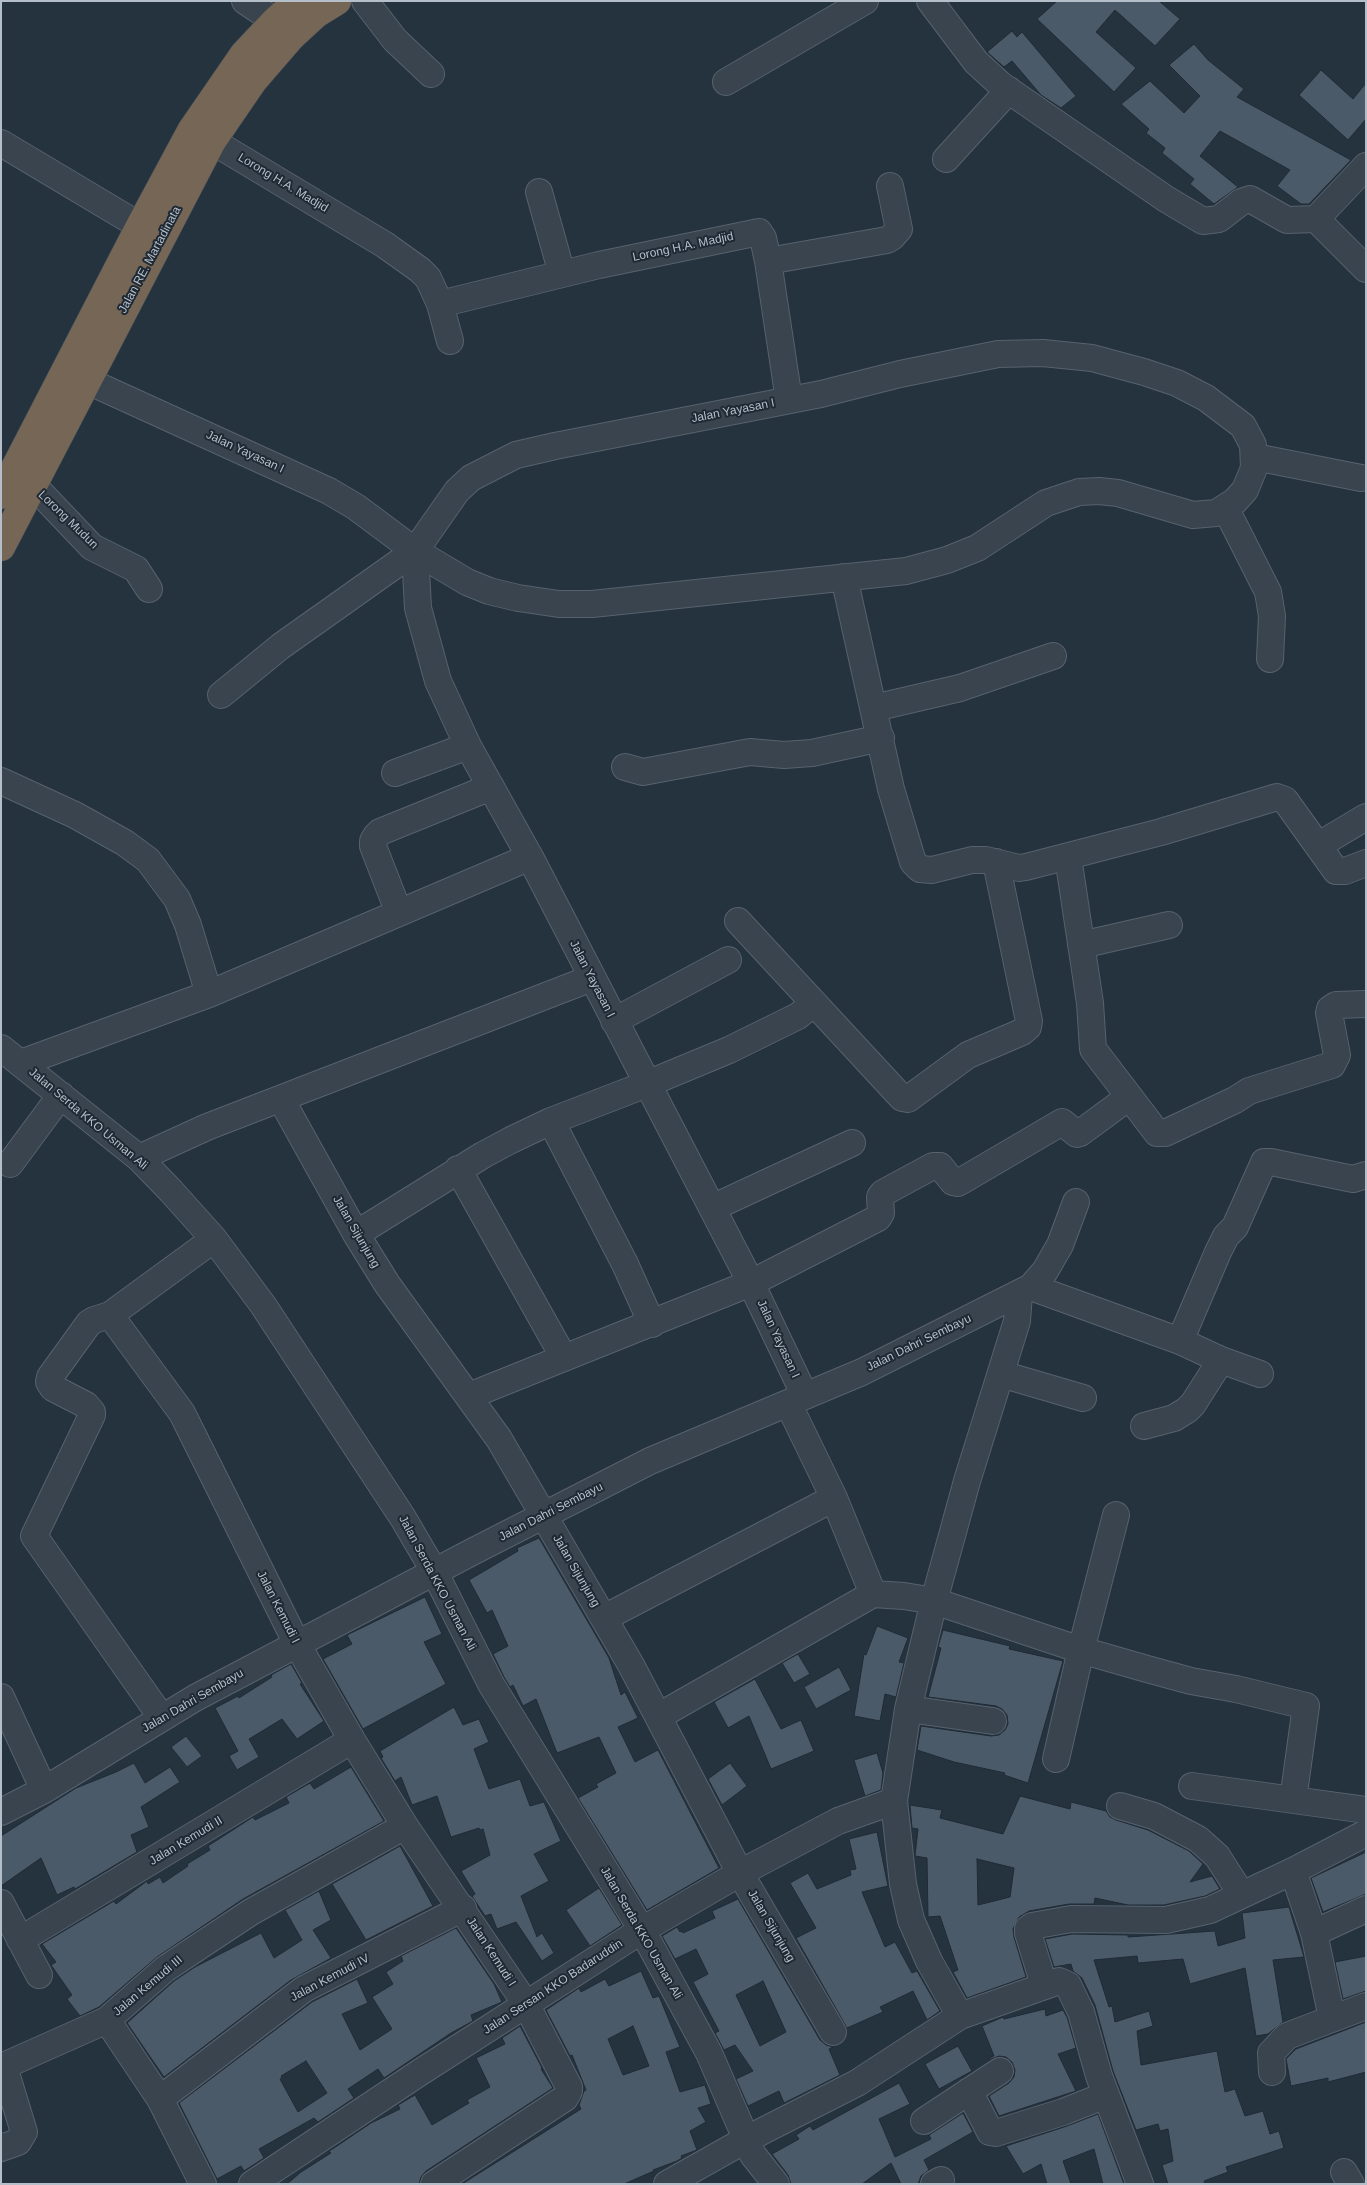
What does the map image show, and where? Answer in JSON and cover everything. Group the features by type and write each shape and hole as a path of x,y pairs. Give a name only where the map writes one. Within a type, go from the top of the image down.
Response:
{"highway":[{"path":"1,547 11,485 76,375 140,226 191,131 244,54 283,29 298,1"},
{"name":"Jalan RE. Martadinata","path":"76,375 212,141 253,81 283,29 316,14 337,1"}],"street":[{"path":"245,1 283,29"},
{"path":"366,1 395,40 431,74"},
{"path":"726,82 865,1"},
{"path":"930,1 976,62 1009,90 1166,199 1203,220 1219,219 1241,202 1250,200 1287,220 1316,218 1366,166"},
{"path":"946,159 1009,90"},
{"name":"Lorong H.A. Madjid","path":"212,141 385,245 420,270 428,278 440,304 450,341"},
{"path":"1,142 140,226"},
{"path":"768,261 887,240 892,237 899,229 890,186"},
{"path":"539,192 562,274"},
{"path":"1316,218 1366,270"},
{"name":"Lorong H.A. Madjid","path":"440,304 562,274 755,232 760,233 763,238 768,261 789,400"},
{"name":"Jalan Yayasan I","path":"873,1594 751,1283 530,857 468,746 438,681 431,662 418,608 415,551 457,491 471,478 516,455 789,400 998,354 1043,353 1092,358 1176,383 1206,398 1243,426 1253,445 1254,458"},
{"name":"Jalan Yayasan I","path":"76,375 329,491 356,507 415,551"},
{"path":"221,695 281,646 415,551 467,582 489,591 559,604 601,603 906,571 947,560 977,548 1046,503 1079,492 1099,491 1118,493 1193,515 1205,515 1226,508 1245,490 1254,468 1254,458 1356,475"},
{"name":"Lorong Mudun","path":"11,485 92,546 136,569 149,589"},
{"path":"1226,508 1268,592 1272,616 1270,658"},
{"path":"844,577 891,789 913,862 917,867 925,871 972,860 996,862 1018,868 1068,857 1161,832 1277,797 1285,800 1338,872 1366,863"},
{"path":"874,708 960,688 1053,656"},
{"path":"625,767 639,772 648,772 750,752 784,755 812,753 881,738"},
{"path":"395,773 468,746"},
{"path":"1,781 75,815 124,843 148,860 177,899 188,925 209,994"},
{"path":"399,913 373,846 376,836 380,832 491,787"},
{"path":"1319,845 1366,817"},
{"path":"11,1056 209,994 530,857"},
{"path":"1068,857 1090,1002 1093,1049 1157,1133 1165,1133 1236,1100 1249,1090 1332,1065 1337,1055 1329,1013 1330,1009 1336,1005 1366,1004"},
{"path":"738,921 905,1100 916,1095 968,1055 1025,1030 1029,1021 996,862"},
{"path":"1081,945 1169,925"},
{"path":"614,1021 728,960"},
{"path":"138,1158 207,1127 592,978"},
{"path":"356,1234 458,1169 497,1147 551,1121 647,1084 779,1026 798,1016 814,1003"},
{"name":"Jalan Serda KKO Usman Ali","path":"11,1056 138,1158 214,1239 263,1305 403,1518 434,1571 495,1692 642,1930 709,2053 753,2155 776,2184"},
{"path":"10,1164 61,1095"},
{"path":"469,1396 751,1283 878,1218 881,1213 880,1197 883,1193 933,1166 940,1166 953,1182 958,1184 1062,1122 1066,1123 1077,1134 1080,1133 1130,1097"},
{"name":"Jalan Sijunjung","path":"281,1099 356,1234 387,1284 490,1424 604,1618 659,1716 740,1873 833,2032"},
{"path":"551,1121 624,1264 652,1324"},
{"path":"712,1208 852,1143"},
{"path":"1180,1341 1218,1252 1226,1236 1235,1227 1264,1162 1353,1179 1366,1175"},
{"path":"458,1169 564,1358"},
{"name":"Jalan Dahri Sembayu","path":"1,1812 44,1790 162,1718 434,1571 650,1461 862,1372 1025,1290 1045,1271 1060,1245 1076,1202"},
{"path":"162,1718 34,1536 92,1415 90,1408 53,1388 49,1382 50,1377 89,1324 94,1320 110,1315 214,1239"},
{"path":"960,2016 929,1961 911,1920 903,1884 894,1801 908,1709 934,1601 967,1481 1025,1290 1180,1341 1220,1360 1260,1374"},
{"name":"Jalan Kemudi I","path":"110,1315 182,1413 297,1644 352,1740 405,1826 526,2004 568,2082 568,2095 434,2184"},
{"path":"1144,1426 1174,1418 1187,1410 1193,1404 1220,1360"},
{"path":"1001,1374 1084,1398"},
{"path":"604,1618 834,1498"},
{"path":"1056,1759 1081,1650 1116,1514"},
{"path":"659,1716 873,1594 904,1596 934,1601 1081,1650 1191,1681 1236,1689 1306,1706 1293,1800"},
{"path":"1,1696 44,1790"},
{"path":"908,1709 993,1721"},
{"name":"Jalan Kemudi II","path":"20,1940 352,1740"},
{"path":"1192,1786 1366,1810"},
{"name":"Jalan Sersan KKO Badaruddin","path":"252,2184 642,1930 740,1873 838,1820 894,1801"},
{"path":"1120,1806 1154,1816 1198,1839 1217,1856 1242,1896"},
{"name":"Jalan Kemudi III","path":"203,2184 160,2099 107,2020 166,1969 251,1912 405,1826"},
{"path":"1044,1985 1028,1930 1032,1926 1071,1918 1172,1919 1210,1910 1293,1872 1366,1833"},
{"path":"1293,1872 1314,1933 1332,2018"},
{"path":"1,1903 38,1976"},
{"name":"Jalan Kemudi IV","path":"160,2099 304,1989 462,1908"},
{"path":"1314,1933 1366,1909"},
{"path":"667,2184 747,2139 857,2083 960,2016 1044,1985 1062,1981 1070,1989 1081,2012 1106,2095 1140,2184"},
{"path":"1272,2072 1271,2053 1287,2036 1366,2006"},
{"path":"1,2148 18,2142 24,2132 6,2073 8,2064 107,2020"},
{"path":"924,2121 1000,2071"},
{"path":"969,2091 990,2132 996,2133 1064,2112 1106,2095"}],"building":[{"path":"1057,1 1159,1 1180,19 1155,46 1115,10 1096,32 1136,68 1114,92 1037,19"},
{"path":"1012,31 1017,37 1022,32 1076,96 1061,108 1041,95 1012,61 1004,67 987,52"},
{"path":"1194,44 1208,60 1244,89 1237,97 1351,160 1309,204 1301,204 1277,186 1290,170 1220,131 1200,156 1238,187 1214,204 1190,184 1194,179 1162,153 1165,148 1146,133 1149,129 1121,104 1150,81 1184,113 1200,96 1169,65"},
{"path":"1321,70 1353,99 1366,83 1366,119 1348,140 1299,95"},
{"path":"539,1538 609,1658 621,1695 625,1692 638,1718 618,1727 635,1762 658,1750 719,1868 647,1910 578,1798 598,1787 596,1784 616,1773 599,1737 557,1753 536,1699 523,1706 513,1685 510,1687 504,1677 493,1654 508,1646 492,1610 487,1613 469,1580 518,1551 517,1548"},
{"path":"425,1597 442,1634 424,1642 446,1684 363,1729 323,1659 352,1644 347,1635"},
{"path":"877,1626 908,1638 899,1662 904,1663 896,1697 885,1694 880,1721 854,1716 864,1654 866,1655"},
{"path":"943,1630 1010,1646 1009,1649 1063,1661 1028,1783 1004,1775 1005,1773 954,1762 917,1750 921,1726 991,1736 999,1735 1008,1724 1007,1715 996,1706 928,1697 941,1648 938,1647"},
{"path":"798,1654 810,1674 794,1683 782,1663"},
{"path":"291,1664 302,1683 300,1684 324,1721 297,1739 282,1719 249,1739 259,1757 237,1770 229,1756 238,1751 215,1708 238,1696 239,1698 272,1677 271,1675"},
{"path":"839,1667 851,1690 816,1709 804,1687"},
{"path":"755,1679 781,1729 801,1720 814,1751 771,1769 749,1716 728,1728 714,1702"},
{"path":"454,1707 463,1725 479,1719 489,1742 474,1749 489,1789 520,1779 530,1806 544,1802 561,1841 534,1854 549,1881 521,1896 537,1937 542,1933 554,1953 542,1961 516,1922 497,1929 491,1914 485,1916 472,1896 475,1894 461,1871 490,1855 483,1829 480,1830 479,1828 451,1837 437,1796 412,1805 401,1777 395,1781 381,1758 383,1757 380,1751"},
{"path":"186,1736 202,1756 187,1767 171,1747"},
{"path":"877,1753 883,1773 881,1790 865,1796 854,1760"},
{"path":"134,1763 145,1783 170,1767 180,1782 141,1807 149,1827 131,1835 137,1852 75,1889 74,1887 57,1895 41,1858 1,1886 1,1836 76,1788"},
{"path":"730,1763 747,1786 722,1805 708,1779"},
{"path":"351,1767 384,1821 243,1899 157,1957 99,2007 80,2016 67,1999 72,1995 51,1965 56,1962 42,1944 114,1901 116,1904 147,1881 148,1884 160,1877 163,1883 188,1866 187,1864 210,1850 208,1846 253,1817 255,1820 289,1803 286,1797 310,1783 314,1789"},
{"path":"1020,1796 1070,1809 1071,1802 1106,1811 1110,1817 1116,1820 1148,1830 1189,1851 1203,1864 1190,1882 1212,1876 1220,1889 1205,1896 1164,1905 1128,1905 1095,1898 1094,1904 1069,1904 1029,1911 1019,1917 1013,1929 1026,1977 967,1998 953,1972 958,1970 940,1916 928,1917 927,1858 915,1856 918,1829 912,1828 910,1805 942,1810 940,1818 1003,1834","holes":["977,1859 1014,1868 1010,1897 978,1905"]},
{"path":"877,1832 888,1886 862,1892 885,1947 895,1942 912,1973 917,1971 940,2011 927,2020 913,1991 880,2007 883,2012 847,2028 796,1938 816,1928 790,1883 808,1873 817,1889 851,1875 850,1870 856,1869 849,1839"},
{"path":"400,1846 433,1906 366,1940 332,1884"},
{"path":"1366,1852 1366,1894 1323,1912 1311,1878"},
{"path":"599,1888 622,1925 590,1946 566,1910"},
{"path":"319,1891 331,1920 313,1930 331,1958 291,1980 164,2077 127,2023 174,1981 195,1967 261,1933 274,1958 302,1940 285,1910"},
{"path":"738,1899 820,2040 826,2045 833,2047 829,2049 840,2075 784,2103 779,2091 748,2106 736,2079 753,2071 735,2045 724,2050 715,2033 719,2031 693,1982 708,1974 696,1949 675,1959 662,1936 677,1927 683,1933 715,1918 712,1911","holes":["763,1981 786,2032 760,2046 736,1995"]},
{"path":"1289,1907 1304,1957 1273,1960 1283,2022 1268,2034 1256,2036 1245,1968 1190,1984 1183,1959 1138,1963 1137,1956 1094,1960 1109,2007 1112,2006 1115,2022 1149,2011 1153,2026 1137,2031 1141,2065 1217,2051 1225,2092 1235,2089 1245,2116 1263,2111 1270,2134 1279,2131 1284,2148 1226,2167 1228,2172 1204,2181 1205,2184 1168,2184 1162,2165 1173,2161 1168,2129 1160,2131 1158,2124 1136,2130 1113,2071 1095,2005 1082,1978 1073,1971 1071,1964 1054,1967 1045,1939 1072,1934 1128,1935 1128,1937 1215,1931 1218,1946 1245,1938 1242,1913"},
{"path":"456,1928 494,1984 502,2002 471,2015 473,2021 451,2033 384,2078 378,2069 348,2089 354,2098 318,2122 314,2118 259,2149 264,2158 244,2171 241,2166 217,2179 179,2103 312,2002 357,1979 368,2003 342,2014 360,2050 392,2029 372,1997 393,1984 386,1972 403,1961 401,1956","holes":["306,2061 327,2093 298,2112 280,2079 282,2078 281,2076"]},
{"path":"1366,1956 1366,1991 1343,1999 1335,1962"},
{"path":"641,1971 653,1998 659,1996 680,2047 666,2052 680,2092 705,2085 711,2104 698,2108 706,2122 690,2131 697,2150 681,2156 682,2158 677,2161 624,2184 462,2184 581,2109 579,2105 586,2090 572,2055 570,2056 546,2010 579,1988 581,1992 605,1979 609,1986","holes":["633,2026 649,2066 623,2075 608,2039"]},
{"path":"1045,2009 1046,2016 1063,2010 1067,2017 1076,2048 1058,2054 1076,2091 999,2116 989,2096 1009,2083 1014,2077 1015,2070 1012,2062 1006,2057 999,2056 988,2059 994,2056 982,2026 1003,2017 1004,2019"},
{"path":"1366,2022 1366,2072 1328,2082 1328,2078 1291,2086 1286,2059 1296,2049"},
{"path":"520,2026 541,2069 553,2088 426,2171 421,2177 419,2184 287,2184 301,2172 331,2153 329,2151 371,2123 400,2109 398,2105 415,2095 432,2125 469,2103 467,2100 490,2087 476,2058 505,2044 502,2038"},
{"path":"958,2046 972,2071 939,2089 925,2064"},
{"path":"899,2083 910,2104 879,2119 895,2157 931,2139 929,2135 963,2113 973,2132 924,2160 929,2170 921,2176 918,2184 901,2184 891,2163 862,2184 791,2184 788,2175 772,2154 799,2139 796,2135 810,2126 813,2130"},
{"path":"1098,2114 1124,2184 1103,2184 1094,2149 1063,2161 1071,2184 1047,2184 1041,2164 1023,2174 1006,2146 1067,2126"}]}
